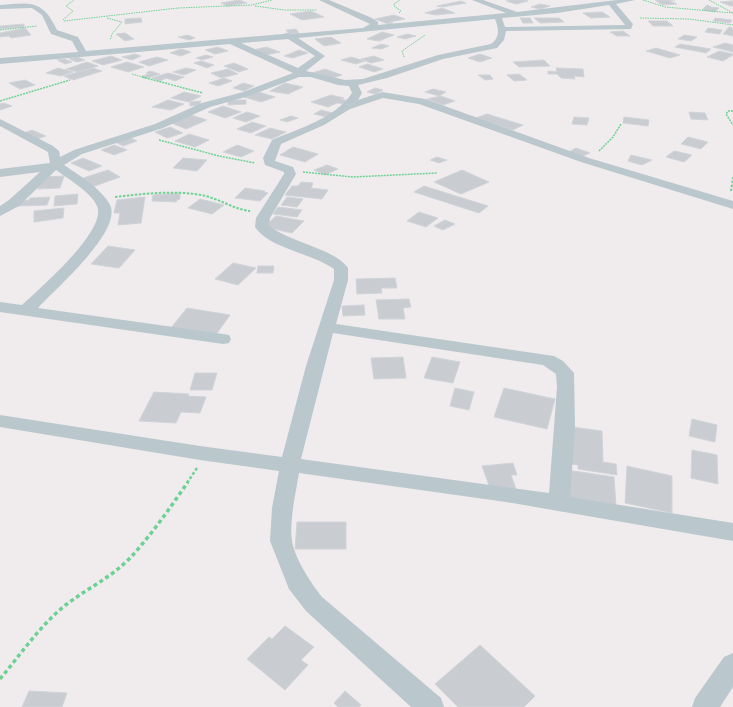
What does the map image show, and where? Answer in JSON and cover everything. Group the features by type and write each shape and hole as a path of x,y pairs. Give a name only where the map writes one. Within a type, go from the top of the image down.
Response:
{"street":[{"path":"323,0 367,19 375,24 371,28"},
{"path":"476,0 516,14"},
{"path":"0,61 498,17 612,4 631,0"},
{"path":"0,6 35,4 41,6 52,23 54,32 75,39 83,54"},
{"path":"503,30 628,27 629,24 625,17 612,4"},
{"path":"230,41 300,73 338,83 352,83 400,72 436,59 494,46 500,41 503,30 498,17"},
{"path":"0,212 14,203 54,166 78,152 159,126 191,111 264,88 300,73 321,56 287,36"},
{"path":"348,106 357,94 352,83"},
{"path":"431,707 388,671 314,604 297,582 281,541 282,508 290,464 326,327 341,280 341,268 331,259 269,234 262,227 267,211 288,177 289,170 269,163 269,158 276,142 313,128 348,106 382,95 421,101 585,160 733,205"},
{"path":"0,122 53,151 54,166"},
{"path":"0,173 54,166 99,199 104,207 105,216 101,229 81,253 26,311"},
{"path":"0,307 224,339"},
{"path":"326,327 548,360 557,365 565,373 566,387 565,427 559,503"},
{"path":"0,421 200,453 290,464 559,503 733,532"},
{"path":"705,707 733,665"}],"path":[{"path":"64,21 63,19 73,11 66,6 74,0"},
{"path":"252,5 272,0"},
{"path":"367,19 402,11 394,6 394,4 400,0"},
{"path":"642,0 665,7 733,13"},
{"path":"709,0 733,13"},
{"path":"0,30 178,8 252,5 284,10 344,10"},
{"path":"104,17 122,22 112,34 106,52"},
{"path":"625,17 689,19 733,25"},
{"path":"418,65 404,58 402,51 406,47 420,40 439,22"},
{"path":"132,74 224,100"},
{"path":"0,101 70,80"},
{"path":"733,110 728,111 726,114 733,126"},
{"path":"585,160 603,149 621,124"},
{"path":"135,134 205,151 230,160 272,165"},
{"path":"289,170 325,176 437,173"},
{"path":"99,199 180,192 214,198 238,209 267,211"},
{"path":"0,679 44,626 67,604 99,584 130,558 149,537 191,480 197,468 200,453"}],"building":[{"path":"239,0 247,3 227,6 221,3"},
{"path":"655,0 668,0 677,4 662,5"},
{"path":"461,1 466,3 442,7 437,6"},
{"path":"506,1 528,1 516,4"},
{"path":"733,1 733,6 720,2"},
{"path":"540,4 550,6 540,9 531,7"},
{"path":"707,5 719,8 715,12 702,10"},
{"path":"442,8 455,13 436,15 425,13"},
{"path":"311,11 324,17 302,20 290,14"},
{"path":"602,12 610,17 591,18 583,13"},
{"path":"394,15 405,19 389,22 393,23 388,24 375,19"},
{"path":"141,18 142,22 125,24 125,19"},
{"path":"520,18 530,18 533,23 523,23"},
{"path":"534,18 559,18 564,22 540,23"},
{"path":"715,18 732,20 730,23 713,21"},
{"path":"648,21 667,21 673,26 653,26"},
{"path":"24,24 24,27 0,29 0,26"},
{"path":"729,27 733,28 733,36 723,34"},
{"path":"25,28 31,35 11,38 9,36 0,37 0,33"},
{"path":"708,28 722,30 720,34 705,32"},
{"path":"296,29 299,33 289,34 286,30"},
{"path":"623,31 630,36 617,36 610,32"},
{"path":"382,32 394,35 379,41 367,39"},
{"path":"125,33 134,39 125,41 116,34"},
{"path":"407,34 416,36 405,39 397,37"},
{"path":"188,35 195,38 189,40 178,37"},
{"path":"684,35 697,37 691,41 678,39"},
{"path":"331,37 341,43 324,46 315,39"},
{"path":"725,43 733,45 733,52 713,47"},
{"path":"381,44 389,46 381,49 372,48"},
{"path":"680,44 711,49 706,53 675,47"},
{"path":"218,47 228,51 215,54 205,50"},
{"path":"266,47 280,52 266,55 253,50"},
{"path":"656,48 680,55 670,58 646,51"},
{"path":"181,49 191,52 181,56 170,53"},
{"path":"299,50 308,53 293,58 284,56"},
{"path":"719,51 733,55 723,61 707,57"},
{"path":"135,54 141,56 132,60 122,57"},
{"path":"480,54 492,58 480,62 468,58"},
{"path":"206,55 213,57 202,60 196,58"},
{"path":"111,56 122,60 103,65 92,61"},
{"path":"374,56 384,60 371,63 361,59"},
{"path":"77,57 85,60 77,62 69,59"},
{"path":"157,57 168,60 149,66 139,62"},
{"path":"351,57 365,61 356,64 341,60"},
{"path":"64,59 72,62 65,64 57,60"},
{"path":"544,60 550,66 519,67 513,62"},
{"path":"201,61 214,65 207,68 194,63"},
{"path":"87,62 98,66 78,72 66,69"},
{"path":"127,62 144,67 128,72 111,67"},
{"path":"234,63 248,69 239,72 224,66"},
{"path":"367,64 383,69 374,72 359,67"},
{"path":"58,68 73,72 61,76 46,73"},
{"path":"93,68 102,71 73,80 64,76"},
{"path":"186,68 196,70 184,75 173,72"},
{"path":"556,68 583,69 584,77 574,76 575,79 561,78 557,74 548,74 548,71 557,72"},
{"path":"228,69 238,74 221,78 211,73"},
{"path":"325,69 342,75 330,79 312,73"},
{"path":"150,71 160,74 148,78 142,76 149,74 146,73"},
{"path":"168,73 184,77 175,81 166,78 160,81 152,78"},
{"path":"519,74 527,80 514,81 507,75"},
{"path":"478,75 490,75 493,79 485,80"},
{"path":"224,78 232,81 218,86 209,83"},
{"path":"25,80 35,85 20,89 9,83"},
{"path":"243,83 254,86 244,91 233,88"},
{"path":"285,83 303,87 288,94 270,91"},
{"path":"375,88 383,90 375,94 367,92"},
{"path":"433,89 446,92 439,96 425,92"},
{"path":"184,92 201,96 189,102 171,98"},
{"path":"259,92 275,97 261,102 244,97"},
{"path":"331,95 344,98 341,99 348,101 343,104 337,103 328,107 311,102"},
{"path":"441,96 455,101 443,105 427,99"},
{"path":"168,100 184,104 171,110 152,107"},
{"path":"228,100 246,100 246,104 228,105"},
{"path":"201,101 200,105 190,106 190,102"},
{"path":"4,103 12,106 0,110 0,104"},
{"path":"223,106 241,112 225,118 208,112"},
{"path":"321,110 333,113 326,117 314,114"},
{"path":"247,112 260,116 246,122 233,118"},
{"path":"689,112 705,113 708,120 691,119"},
{"path":"487,114 523,125 513,130 476,118"},
{"path":"191,115 207,120 186,129 169,122"},
{"path":"291,116 298,118 287,122 280,120"},
{"path":"574,117 589,118 587,125 572,124"},
{"path":"624,117 649,120 648,126 623,123"},
{"path":"252,122 266,126 251,133 237,129"},
{"path":"170,127 183,133 167,138 155,132"},
{"path":"270,128 286,132 272,139 255,135"},
{"path":"32,130 46,136 37,139 24,133"},
{"path":"189,134 209,140 195,147 175,141"},
{"path":"129,137 137,141 123,146 115,142"},
{"path":"688,137 708,142 701,149 681,144"},
{"path":"114,145 127,150 114,155 101,150"},
{"path":"237,145 254,151 241,157 223,152"},
{"path":"293,147 318,154 305,162 280,155"},
{"path":"576,148 590,153 583,156 569,152"},
{"path":"674,151 692,155 684,162 666,157"},
{"path":"631,155 652,160 642,165 628,161"},
{"path":"437,157 447,160 439,163 430,160"},
{"path":"83,158 102,166 89,171 71,163"},
{"path":"183,158 207,160 197,171 173,168"},
{"path":"327,165 338,169 325,175 314,170"},
{"path":"108,170 120,177 92,187 80,179"},
{"path":"462,170 489,182 461,194 434,182"},
{"path":"64,176 60,188 38,189 43,177"},
{"path":"301,182 313,183 311,188 328,190 322,199 285,195 292,186 298,186"},
{"path":"424,186 488,206 479,213 414,192"},
{"path":"245,188 265,191 264,192 268,193 260,201 235,198"},
{"path":"180,193 180,199 176,202 152,201 153,195"},
{"path":"78,194 77,204 54,206 55,196"},
{"path":"50,197 47,205 18,206 21,201 29,200 30,198"},
{"path":"145,197 141,223 118,225 120,213 114,213 117,200"},
{"path":"287,197 303,199 297,207 281,205"},
{"path":"200,199 224,205 212,214 188,208"},
{"path":"278,207 302,210 297,217 273,214"},
{"path":"64,208 63,218 34,222 34,211"},
{"path":"419,212 438,218 426,227 407,221"},
{"path":"276,216 304,221 292,233 264,227"},
{"path":"445,220 455,224 443,230 434,226"},
{"path":"108,246 135,250 119,268 91,264"},
{"path":"233,263 256,268 238,285 215,279"},
{"path":"258,266 274,266 273,273 257,273"},
{"path":"395,278 397,288 381,288 382,293 357,294 356,279"},
{"path":"409,299 411,307 403,308 405,319 379,319 376,300"},
{"path":"364,305 365,315 343,316 342,306"},
{"path":"187,308 230,315 215,336 171,328"},
{"path":"403,357 406,378 374,379 371,358"},
{"path":"432,357 460,362 453,383 424,378"},
{"path":"195,373 217,373 212,390 190,390"},
{"path":"455,388 474,392 469,410 450,406"},
{"path":"504,388 555,399 547,429 494,417"},
{"path":"154,392 189,394 188,396 206,397 200,413 181,412 176,423 139,421"},
{"path":"692,419 717,425 715,442 689,436"},
{"path":"572,427 602,431 603,462 616,464 617,475 578,469 578,465 571,464"},
{"path":"692,450 717,455 718,484 691,478"},
{"path":"513,463 517,475 511,475 516,489 491,491 482,466"},
{"path":"627,466 672,476 672,513 625,503"},
{"path":"567,470 614,477 616,506 567,499"},
{"path":"297,522 346,522 346,549 295,549"},
{"path":"285,626 314,647 301,660 308,665 285,690 247,659 269,637 272,639"},
{"path":"480,645 535,696 524,707 458,707 435,684"},
{"path":"29,691 67,693 62,707 22,707"},
{"path":"345,691 361,705 359,707 338,707 334,703"}]}
